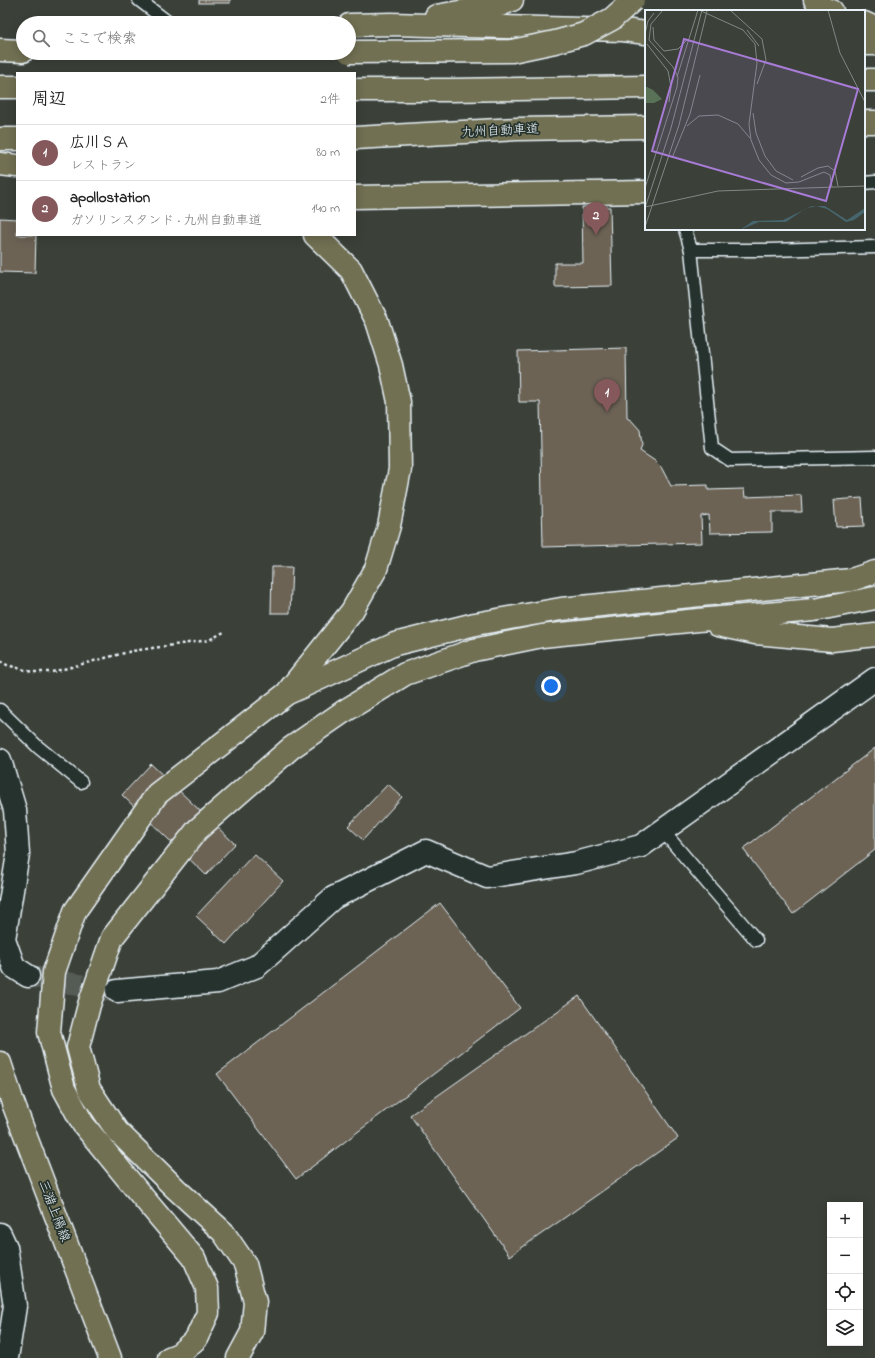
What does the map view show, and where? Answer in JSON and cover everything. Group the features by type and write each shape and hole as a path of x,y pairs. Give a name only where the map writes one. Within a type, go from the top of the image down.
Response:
{"main road":[{"path":"391,24 500,5 512,0"},
{"path":"356,52 512,51 584,34 612,19 633,0"},
{"path":"815,0 830,10"},
{"path":"865,23 875,28"},
{"path":"356,25 391,24 623,30 645,32"},
{"path":"0,50 16,50"},
{"path":"0,87 16,87"},
{"path":"356,90 645,87"},
{"name":"九州自動車道","path":"356,138 517,129 645,127"},
{"path":"0,139 16,139"},
{"path":"0,164 16,166"},
{"path":"356,197 645,192"},
{"path":"286,694 352,611 376,569 389,526 400,469 399,402 391,365 378,321 350,270 316,236"},
{"path":"169,1358 179,1354 196,1339 208,1312 207,1288 194,1258 83,1124 64,1089 49,1032 54,972 74,911 157,794 286,694 394,644 475,624 561,609 851,580 875,572"},
{"path":"238,1358 252,1332 255,1302 245,1264 223,1232 176,1189 117,1131 89,1089 78,1047 89,1005 112,938 196,830 291,748 343,712 405,674 474,650 542,636 814,610 875,598"},
{"path":"698,620 755,633 832,640 875,635"},
{"name":"三潴上陽線","path":"0,1063 13,1103 110,1358"}],"street":[{"path":"117,991 218,982 257,966 333,898 426,851 487,877 576,863 641,846 875,679"},
{"path":"0,760 15,810 18,854 4,939 14,967 28,976"},
{"path":"0,1234 6,1247 15,1306 7,1358"}],"lane":[{"path":"139,0 160,16"},
{"path":"865,183 875,182"},
{"path":"685,230 691,250 712,448 730,460 875,457"},
{"path":"691,250 769,250 875,247"},
{"path":"0,710 38,747 81,782"},
{"path":"662,830 756,940"}],"path":[{"path":"0,661 7,665 32,672 52,672 132,651 210,640 224,632"}],"building":[{"path":"199,0 230,0 230,3 199,3"},
{"path":"582,207 610,207 612,286 555,287 555,263 583,263"},
{"path":"0,218 16,219 16,236 36,236 35,273 0,272"},
{"path":"626,348 627,418 640,430 642,445 640,451 661,467 671,486 708,485 708,490 744,489 745,497 801,495 802,512 772,512 772,532 710,533 709,515 701,516 702,543 543,547 540,402 519,402 518,351"},
{"path":"862,498 864,526 836,527 834,500"},
{"path":"272,567 292,567 290,613 271,613"},
{"path":"875,748 875,850 793,914 743,849"},
{"path":"151,764 235,844 206,875 122,795"},
{"path":"388,784 402,797 363,840 348,826"},
{"path":"254,854 283,881 226,944 196,916"},
{"path":"440,903 520,1008 296,1179 217,1074"},
{"path":"579,996 678,1138 510,1256 410,1115"}],"tunnel":[{"path":"28,976 113,991"}],"place":[{"name":"apollostation","path":"596,235"},
{"name":"広川ＳＡ","path":"607,412"}]}
